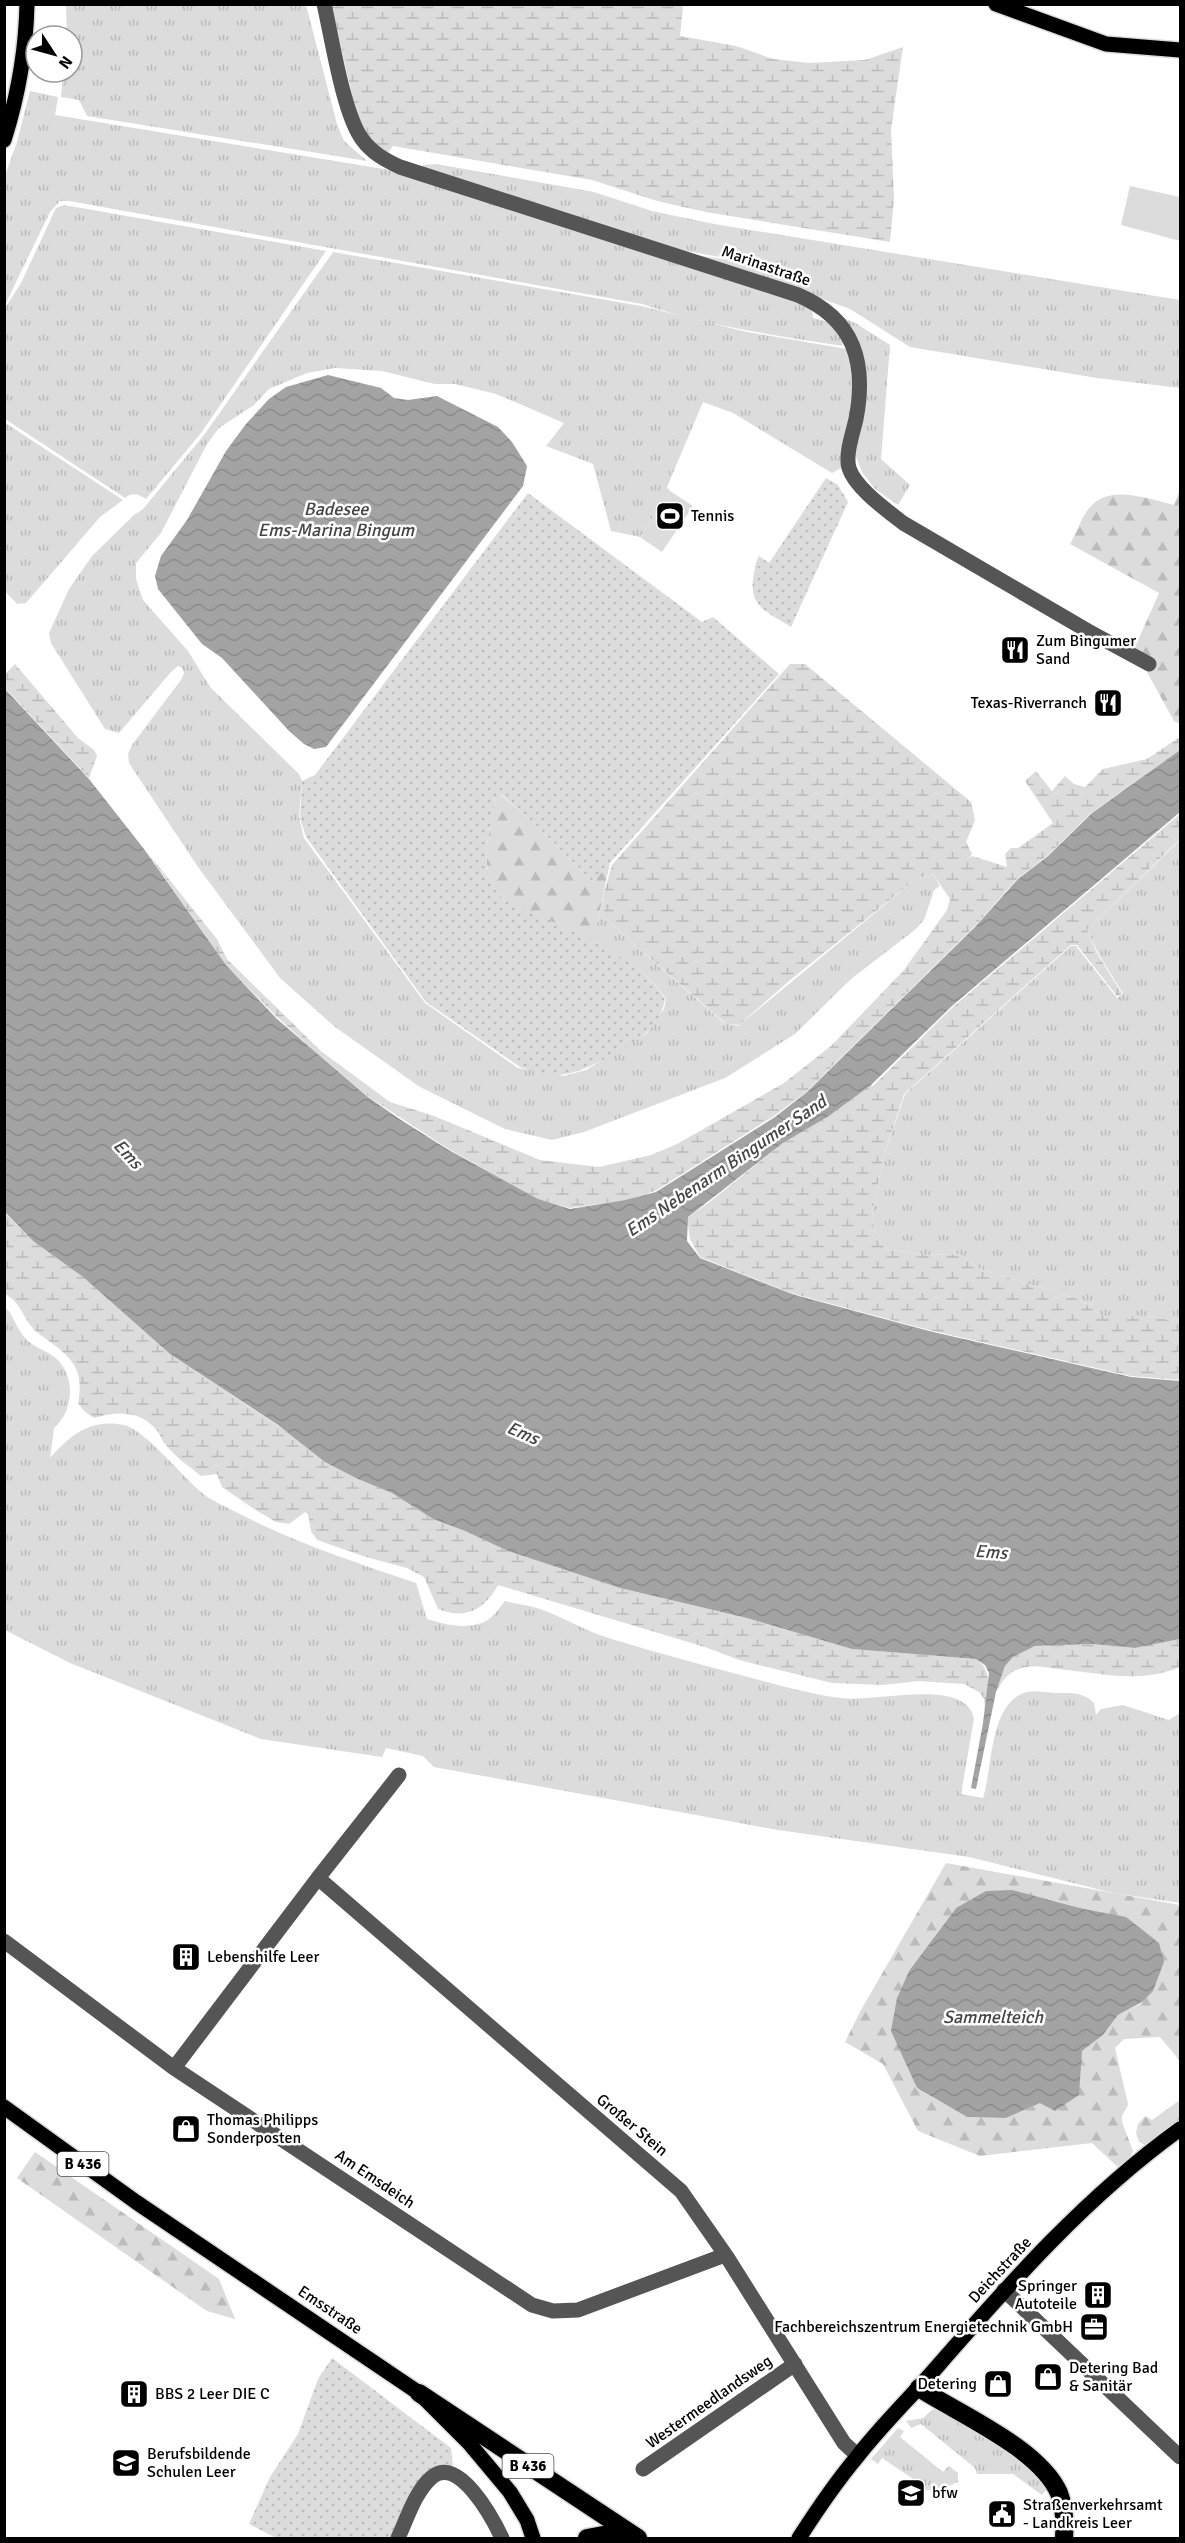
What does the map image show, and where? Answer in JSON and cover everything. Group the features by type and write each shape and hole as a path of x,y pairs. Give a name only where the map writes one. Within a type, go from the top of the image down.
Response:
{"highway":[{"path":"919,2388 995,2432 1043,2471 1059,2492 1066,2521 1064,2538"},
{"name":"Emsstraße","path":"419,2393 638,2538"},
{"path":"587,2538 603,2535 615,2538"}],"main road":[{"path":"4,140 18,89 24,52 27,4"},
{"path":"996,4 1099,42 1180,50"},
{"name":"Emsstraße","path":"4,2107 146,2209 419,2393"},
{"name":"Deichstraße","path":"799,2538 828,2494 858,2455 1004,2290 1096,2198 1126,2171 1180,2129"},
{"path":"419,2393 469,2442 510,2493 527,2520 533,2538"}],"street":[{"name":"Marinastraße","path":"324,4 349,111 362,139 377,155 399,167 798,294 828,310 841,324 858,364 859,397 848,462 855,480 879,504 903,523 1088,632 1149,664"},
{"path":"174,2068 399,1774"},
{"name":"Großer Stein","path":"318,1878 534,2067 681,2191 725,2254 844,2443 858,2455"},
{"name":"Am Emsdeich","path":"4,1941 174,2068 532,2305 553,2311 578,2310 725,2254"},
{"path":"1004,2290 1180,2457"},
{"name":"Westermeedlandsweg","path":"643,2469 795,2364"},
{"path":"398,2538 424,2485 433,2476 444,2471 465,2482 493,2517 502,2538"}],"green space":[{"path":"66,5 306,5 337,124 344,141 367,161 87,116 79,100 61,97 62,84 84,84 84,24 67,24"},
{"path":"331,5 683,5 680,36 736,46 773,59 809,63 865,60 903,47 891,129 894,199 890,242 706,212 657,201 592,180 393,146 387,154 369,137 356,112"},
{"path":"30,91 58,97 55,115 396,171 803,303 812,309 813,318 830,322 843,340 842,346 716,324 642,304 69,201 60,201 50,212 5,305 5,176 17,142"},
{"path":"436,164 594,192 652,211 714,224 1180,300 1180,388 1097,378 910,347 850,309 797,290 668,251 770,266 664,247 423,167 423,165"},
{"path":"1130,186 1180,197 1180,241 1121,225"},
{"path":"64,205 326,251 201,433 146,499 136,494 125,498 5,419 5,308 21,283 56,208"},
{"path":"333,252 641,306 747,332 847,349 855,367 854,400 843,467 832,473 733,413 703,402 667,487 670,491 640,537 611,531 593,464 546,446 564,423 496,394 455,384 435,384 382,371 335,368 307,373 269,389 254,405 219,428 207,444 161,533 136,563 136,579 143,600 188,651 210,687 299,774 302,781 299,817 304,838 425,1003 518,1068 564,1076 586,1070 647,1033 664,1009 666,999 652,981 593,941 603,897 604,918 724,1023 738,1026 916,879 933,874 940,886 934,890 924,920 916,929 851,979 795,1034 725,1078 584,1132 552,1140 505,1129 420,1087 335,1027 280,978 198,867 129,763 128,754 132,745 181,680 184,673 182,668 178,666 171,672 119,733 105,729 51,643 49,633 69,589 92,556 143,509 204,435"},
{"path":"840,316 890,345 881,459 910,485 898,505 875,489 862,472 855,454 864,405"},
{"path":"4,422 123,500 100,517 26,603 17,604 5,591"},
{"path":"826,478 838,485 848,502 791,627 767,612 756,601 753,594 755,565 759,556 769,563"},
{"path":"1180,489 1180,724 1174,721 1142,663 1127,646 1128,642 1136,645 1159,593 1070,544 1087,511 1095,502 1105,497 1128,495 1174,505"},
{"name":"Tennis","path":"670,491 693,506 662,552 640,537"},
{"path":"528,493 702,622 713,617 779,674 593,882 532,821 502,795 496,798 488,838 487,866 496,890 505,901 569,929 616,954 653,983 665,999 657,1021 640,1037 597,1063 560,1075 543,1074 520,1067 426,1002 306,837 300,818 302,781 315,775"},
{"path":"15,664 78,738 94,750 97,756 89,778 5,688 5,674"},
{"path":"790,664 805,664 971,802 975,820 966,842 972,854 969,858 972,856 1007,867 1005,854 1011,848 1018,848 1053,823 1025,781 1036,771 1052,791 1065,776 1074,784 1085,787 1103,769 1147,759 1180,737 1180,750 1091,813 1048,855 1017,879 975,926 806,1092 774,1116 655,1191 626,1200 570,1208 539,1200 447,1148 369,1097 277,1017 226,965 147,852 217,939 227,959 322,1052 390,1102 434,1116 540,1160 599,1167 651,1155 677,1144 784,1083 831,1046 904,970 947,910 950,899 933,874 916,879 789,981 739,1025 726,1024 604,918 603,896 612,865"},
{"path":"501,795 532,821 593,882 610,863 593,942 505,901 496,890 487,866 487,852 496,798"},
{"path":"1180,814 1180,839 1087,930 1097,953 1122,994 1117,996 1077,945 1071,945 904,1094 883,1158 872,1216 876,1238 887,1249 924,1255 959,1254 980,1269 1081,1300 1102,1316 1148,1316 1180,1322 1180,1380 1131,1376 933,1331 794,1294 700,1257 690,1239 687,1218 783,1143 832,1114 870,1085 873,1086 953,1007"},
{"path":"1180,840 1180,1322 1148,1316 1102,1316 1081,1300 980,1269 959,1254 924,1255 887,1249 876,1238 872,1216 883,1158 905,1094 1071,946 1076,946 1117,998 1123,994 1087,930"},
{"path":"4,1212 33,1241 83,1277 170,1354 358,1479 392,1493 433,1519 508,1551 620,1588 747,1618 852,1649 976,1659 982,1664 987,1675 985,1709 984,1699 979,1692 964,1684 918,1681 882,1685 832,1683 739,1660 705,1647 498,1585 487,1601 466,1613 438,1609 424,1577 407,1568 317,1540 311,1531 308,1514 305,1512 289,1524 276,1522 222,1487 217,1474 201,1476 173,1453 151,1425 137,1416 112,1414 94,1418 84,1411 78,1403 80,1383 71,1360 35,1330 17,1304 5,1294"},
{"path":"4,1308 9,1311 26,1339 58,1360 68,1376 70,1395 65,1413 54,1428 50,1458 65,1442 91,1426 112,1423 132,1428 153,1444 202,1493 216,1502 306,1544 416,1583 427,1619 450,1625 475,1625 491,1617 505,1601 532,1606 594,1633 629,1644 806,1692 856,1699 917,1694 955,1698 968,1706 974,1719 961,1794 983,1798 999,1722 1005,1708 1015,1698 1027,1692 1071,1693 1085,1696 1094,1703 1096,1715 1101,1709 1123,1705 1169,1720 1180,1713 1180,1903 1113,1893 969,1857 778,1830 434,1767 423,1756 386,1748 382,1757 261,1739 70,1663 5,1630"},
{"path":"1180,1639 1180,1667 1165,1672 1120,1676 1031,1666 1017,1669 1010,1674 1003,1680 996,1692 1005,1666 1013,1657 1035,1646 1093,1644 1135,1648"},
{"path":"946,1863 1180,1905 1180,2061 1160,2037 1124,2039 1115,2048 1128,2104 1122,2116 1122,2122 1133,2151 1127,2163 1120,2169 1092,2143 980,2156 918,2131 883,2064 845,2042","holes":["1048,1899 1084,1909 1142,2003 1118,2015 1103,2035 1082,2051 1040,2103 1006,2118 967,2117 916,2088 897,1998 909,1971 956,1908"]},
{"path":"1180,2100 1180,2120 1147,2146 1139,2142 1136,2133 1138,2124 1145,2116 1152,2120"},
{"path":"35,2152 219,2279 235,2319 207,2311 17,2178"},
{"path":"332,2358 451,2448 453,2466 444,2466 391,2538 276,2538 249,2524 270,2477 298,2434 318,2379"},
{"path":"933,2409 960,2420 1027,2462 1048,2487 1042,2495 1013,2474 977,2474 975,2468 921,2424 911,2428 906,2421 923,2418"},
{"path":"898,2428 904,2431 900,2437 943,2472 949,2466 958,2473 958,2482 942,2489 918,2491 922,2485 882,2458 878,2464 871,2459"}],"water":[{"name":"Badesee Ems-Marina Bingum","path":"328,375 381,388 394,398 408,400 437,396 498,427 512,442 527,466 523,486 326,747 314,749 289,731 222,658 202,644 158,589 155,576 161,556 187,520 226,451 246,424 269,399 286,387"},
{"path":"5,689 89,779 144,849 226,965 277,1019 368,1097 398,1118 447,1149 538,1199 570,1209 625,1200 656,1192 775,1117 807,1092 975,927 1018,879 1048,856 1092,813 1180,750 1180,812 952,1006 871,1085 829,1116 783,1143 688,1217 687,1241 700,1258 795,1295 933,1332 1131,1377 1180,1381 1180,1639 1135,1648 1093,1644 1035,1646 1013,1657 1005,1666 996,1692 976,1789 971,1788 983,1723 989,1673 985,1665 976,1659 852,1649 747,1618 620,1588 508,1551 433,1519 392,1493 325,1462 278,1425 170,1354 83,1277 33,1241 5,1212"},
{"name":"Sammelteich","path":"1012,1890 1084,1909 1126,1917 1159,1943 1164,1962 1153,1991 1142,2002 1118,2015 1103,2035 1082,2051 1079,2095 1055,2111 1040,2103 1006,2118 967,2117 917,2088 891,2031 897,1998 909,1971 956,1908 986,1891"}],"place":[{"name":"Tennis","path":"670,516"},
{"name":"Zum Bingumer Sand","path":"1015,650"},
{"name":"Texas-Riverranch","path":"1108,703"},
{"name":"Lebenshilfe Leer","path":"186,1957"},
{"name":"Thomas Philipps Sonderposten","path":"186,2129"},
{"name":"Springer Autoteile","path":"1098,2295"},
{"name":"Fachbereichszentrum Energietechnik GmbH","path":"1094,2327"},
{"name":"Detering Bad & Sanitär","path":"1048,2377"},
{"name":"Detering","path":"998,2384"},
{"name":"BBS 2 Leer DIE C","path":"134,2394"},
{"name":"Berufsbildende Schulen Leer","path":"126,2463"},
{"name":"bfw","path":"911,2493"},
{"name":"Straßenverkehrsamt - Landkreis Leer","path":"1002,2514"}],"water label":[{"name":"Ems","path":"128,1154"},
{"name":"Ems Nebenarm Bingumer Sand","path":"726,1166"},
{"name":"Ems","path":"523,1433"},
{"name":"Ems","path":"991,1552"}]}
